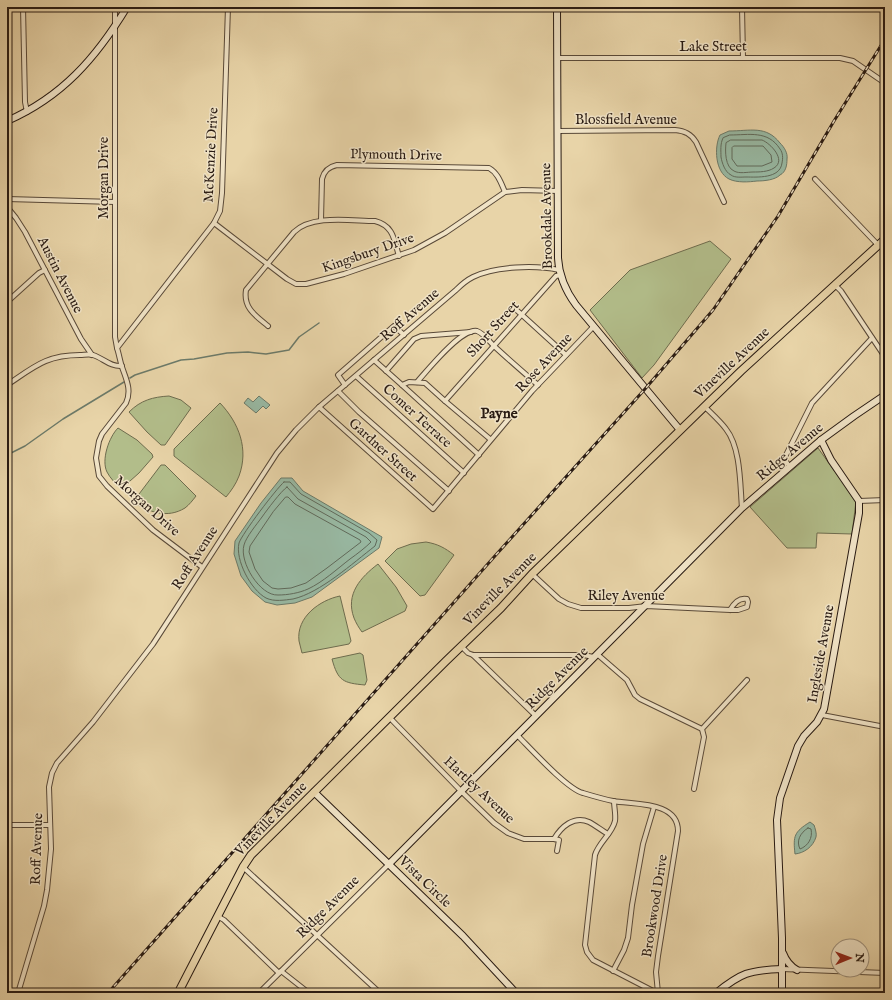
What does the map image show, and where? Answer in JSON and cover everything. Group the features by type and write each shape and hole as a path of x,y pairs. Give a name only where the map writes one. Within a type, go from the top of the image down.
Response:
{"main road":[{"name":"Vineville Avenue","path":"178,993 242,867 261,844 501,608 532,574 704,406 885,238"}],"street":[{"path":"23,7 25,102 27,112"},
{"name":"Morgan Drive","path":"115,7 115,337 117,348"},
{"path":"7,121 27,112 62,88 89,61 115,27 127,7"},
{"name":"McKenzie Drive","path":"117,348 214,223 220,211 222,193 228,7"},
{"name":"Brookdale Avenue","path":"557,7 560,272 567,293 680,430"},
{"path":"742,7 743,58"},
{"name":"Lake Street","path":"557,58 840,58 853,61 885,83"},
{"name":"Blossfield Avenue","path":"558,131 675,130 685,132 696,142 724,202"},
{"name":"Plymouth Drive","path":"321,220 323,173 328,168 337,165 489,168 499,177 505,192"},
{"path":"815,179 878,245"},
{"name":"Kingsbury Drive","path":"214,223 286,279 300,284 344,274 399,256 423,246 505,192 522,190 558,191"},
{"path":"7,199 115,202"},
{"name":"Austin Avenue","path":"8,209 25,232 81,339 92,354"},
{"path":"268,326 250,311 245,299 248,285 298,229 311,222 321,220 384,223 389,228 399,256"},
{"name":"Roff Avenue","path":"18,993 44,906 49,876 49,787 52,773 57,763 89,726 153,644 277,453 296,430 319,407 473,277 497,271 524,267 544,267 560,272"},
{"path":"7,302 39,273 45,270"},
{"name":"Short Street","path":"445,401 560,272"},
{"path":"835,285 841,291 885,357"},
{"path":"513,306 566,355"},
{"path":"345,385 338,375 394,326 404,334"},
{"name":"Rose Avenue","path":"433,509 479,455 490,439 538,385 594,326"},
{"path":"416,382 454,342 475,331"},
{"path":"386,371 414,339 421,336 475,331 538,385"},
{"path":"790,467 784,459 812,403 872,338"},
{"path":"7,385 44,361 60,356 92,354 111,364 122,366 117,348"},
{"path":"374,360 479,455"},
{"name":"Morgan Drive","path":"122,366 128,382 128,399 102,434 99,441 96,458 99,476 107,486 153,530 202,567"},
{"name":"Comer Terrace","path":"356,376 464,473"},
{"path":"402,385 409,382 425,383 490,439"},
{"path":"338,391 449,491"},
{"name":"Ridge Avenue","path":"260,993 742,508 821,440 885,395"},
{"path":"704,406 726,429 733,443 738,464 742,508"},
{"name":"Gardner Street","path":"319,407 433,509"},
{"path":"821,440 832,460 859,501 885,500"},
{"name":"Ingleside Avenue","path":"782,993 777,820 780,798 798,746 804,736 822,715 824,709 859,513 859,501"},
{"name":"Riley Avenue","path":"532,574 553,594 568,604 584,608 629,608 646,606 730,610"},
{"path":"461,646 468,653 473,655 536,716"},
{"path":"473,655 595,656 627,680 634,695 702,729"},
{"path":"702,729 747,680"},
{"path":"822,715 885,727"},
{"name":"Hartley Avenue","path":"390,718 494,823 508,833 524,839 554,838"},
{"path":"694,789 704,737 702,729"},
{"path":"517,735 576,791 614,801 654,807 643,844 632,905 628,938 624,950 613,971"},
{"name":"Vista Circle","path":"314,792 463,936 516,993"},
{"path":"614,801 615,821 608,834 600,844 595,855 585,945 587,952 593,960 658,993"},
{"name":"Brookwood Drive","path":"654,807 669,812 675,817 677,823 677,837 656,972 658,993"},
{"path":"557,851 559,840 554,838 564,826 573,822 582,820 588,822 608,834"},
{"path":"7,825 50,825"},
{"path":"242,867 380,993"},
{"path":"217,916 224,920 280,972 309,993"},
{"path":"782,952 785,960 797,970"},
{"path":"716,993 733,980 750,972 782,969 885,973"}],"shaded area":[{"path":"710,241 731,259 654,365 642,378 590,310 630,270"},
{"path":"169,396 181,400 191,408 165,445 161,445 129,412 148,400"},
{"path":"220,403 227,411 237,428 243,456 239,476 226,497 174,456 174,449"},
{"path":"118,428 137,440 152,454 153,457 139,473 121,489 113,481 105,467 105,455 109,443"},
{"path":"818,448 856,501 852,534 817,533 816,548 787,548 750,507"},
{"path":"161,465 165,465 196,496 185,508 172,513 158,513 145,509 133,502"},
{"path":"426,542 448,550 454,555 425,595 420,596 385,561 397,549 411,544"},
{"path":"378,564 396,587 407,606 405,611 362,632 355,620 352,609 353,594 361,580"},
{"path":"340,596 351,641 349,644 302,653 299,641 299,632 305,617 325,601"},
{"path":"360,653 363,655 367,680 365,685 342,680 334,666 332,659"}],"water":[{"path":"757,130 763,131 775,137 783,146 787,155 784,172 778,177 772,179 750,182 736,181 724,176 718,165 717,146 720,135 729,131"},
{"path":"259,396 270,405 266,409 263,406 256,413 244,403 248,398 253,402"},
{"path":"281,478 292,478 303,491 382,537 379,548 312,597 295,603 277,605 265,602 252,591 241,576 234,554 235,541 261,503"},
{"path":"810,822 814,825 816,836 815,841 808,849 795,854 794,843 796,835"}],"waterway":[{"path":"130,378 181,360 227,353 248,352 266,354 289,350 299,337 319,323"},
{"path":"7,455 25,446 63,419 124,382"}],"railway":[{"path":"108,993 494,557 645,389 713,310 778,216 834,121 885,39"}],"district":[{"name":"Payne","path":"499,413"}]}
